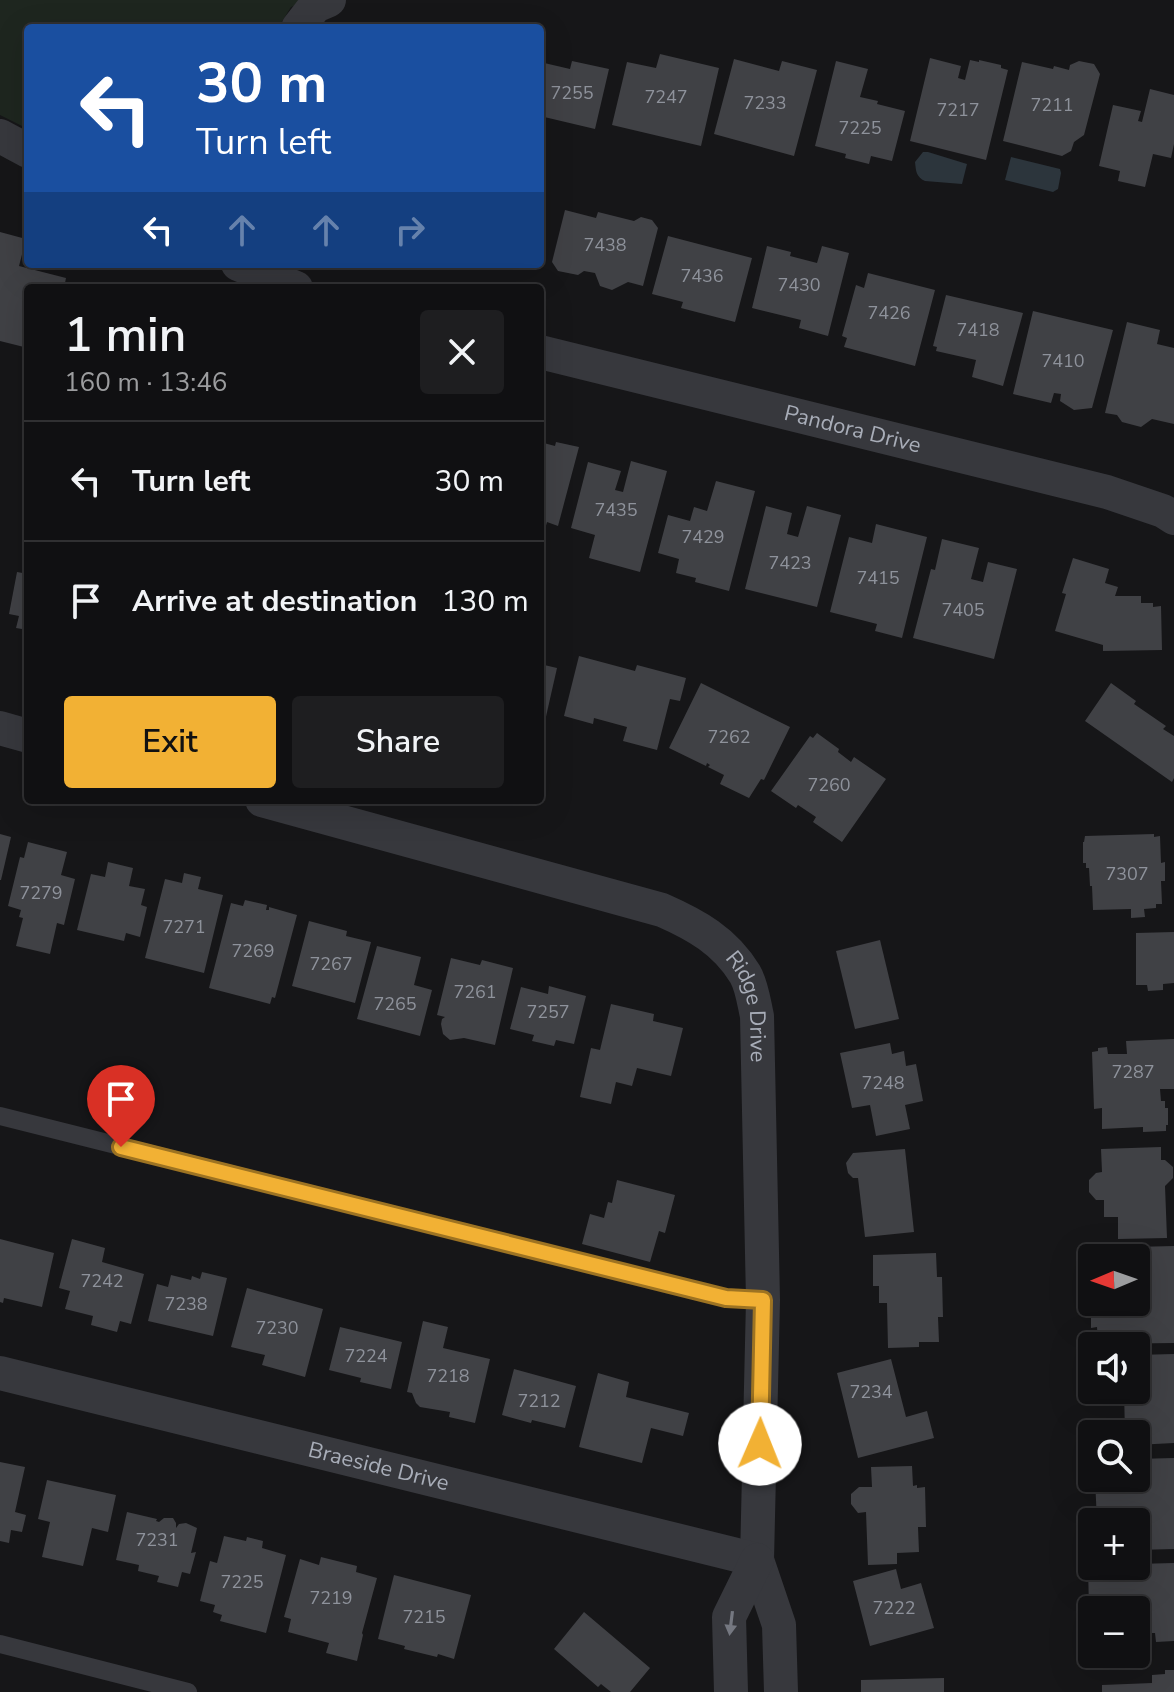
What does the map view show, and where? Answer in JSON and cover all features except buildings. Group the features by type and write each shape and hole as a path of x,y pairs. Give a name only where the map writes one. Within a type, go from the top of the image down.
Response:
{"street":[{"path":"301,24 315,6 329,0"},
{"path":"0,136 24,149"},
{"path":"248,268 286,284"},
{"name":"Pandora Drive","path":"544,353 1107,492 1169,515"},
{"path":"0,728 24,735"},
{"name":"Ridge Drive","path":"277,804 662,910 694,924 722,945 746,976 757,1016 763,1300 757,1560 779,1625 781,1692"},
{"name":"Braeside Drive","path":"0,1373 757,1560"},
{"name":"Ridge Drive","path":"731,1692 729,1617 757,1560"}],"lane":[{"path":"0,1116 726,1298 763,1300"},
{"path":"0,1644 188,1692"}],"shaded area":[{"path":"0,0 315,0 291,7 280,24 24,24 24,127 0,115"},
{"path":"923,152 967,164 962,184 920,178 915,162"},
{"path":"1011,157 1060,169 1058,189 1053,192 1005,180"}],"route":[{"path":"121,1147 726,1298 763,1300 760,1444"}]}
